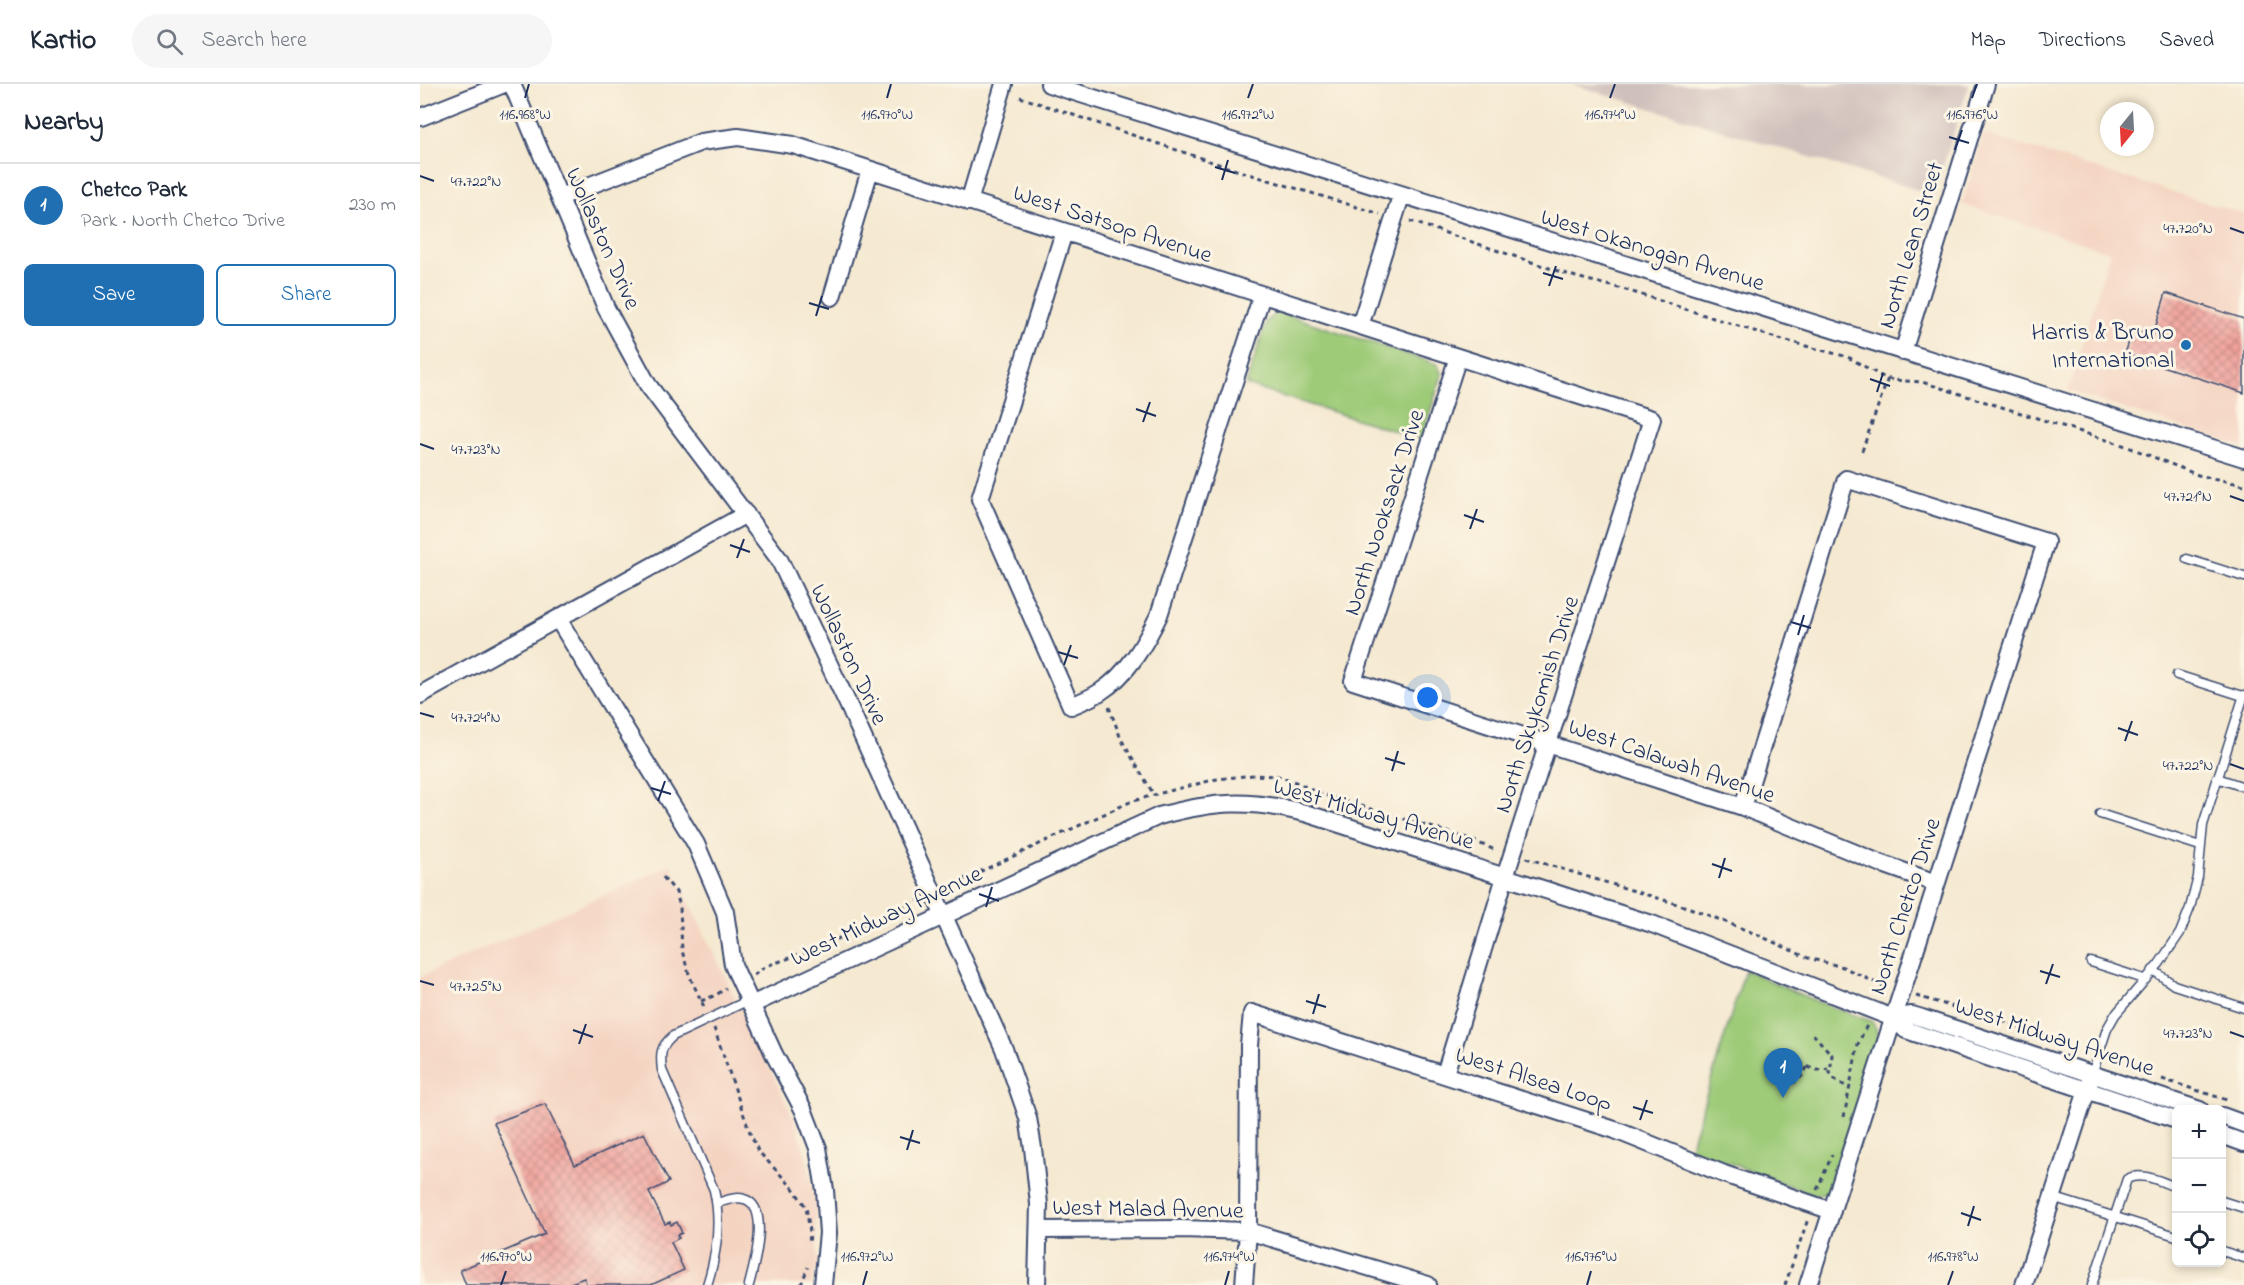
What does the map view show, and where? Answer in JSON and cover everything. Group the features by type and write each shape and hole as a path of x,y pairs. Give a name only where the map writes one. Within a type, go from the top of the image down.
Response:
{"street":[{"path":"421,117 504,84"},
{"name":"Wollaston Drive","path":"512,84 606,308 648,385 779,559 847,702 1004,1049 1028,1118 1037,1178 1040,1230 1037,1285"},
{"path":"969,202 1004,84"},
{"name":"West Okanogan Avenue","path":"1049,84 2244,458"},
{"name":"North Lean Street","path":"1902,352 1986,84"},
{"name":"West Satsop Avenue","path":"560,197 701,142 738,138 793,145 1652,418"},
{"path":"832,297 870,170"},
{"path":"1360,326 1401,196"},
{"path":"1064,232 980,499 1071,706 1100,692 1115,680 1146,641 1159,615 1262,295"},
{"name":"North Nooksack Drive","path":"1353,681 1458,357"},
{"name":"North Skykomish Drive","path":"1445,1074 1505,877 1652,418"},
{"name":"North Chetco Drive","path":"1743,807 1846,479 2046,542 1808,1285"},
{"path":"420,695 746,514"},
{"path":"558,619 696,844 725,912 733,964 803,1109 818,1148 825,1190 828,1233 823,1285"},
{"name":"West Calawah Avenue","path":"1353,681 1743,807 1877,862 1936,883"},
{"name":"West Midway Avenue","path":"750,1002 1160,816 1192,807 1220,803 1247,803 1276,806 1305,813 1689,937 1872,1011 1893,1018 1912,1015 2089,1082 2172,1118"},
{"name":"West Alsea Loop","path":"1248,1231 1249,1046 1252,1013 1615,1130 1724,1174 1832,1211"},
{"path":"2024,1285 2089,1082"},
{"name":"West Midway Avenue","path":"2089,1082 2180,1105"},
{"path":"2226,1117 2244,1124"},
{"path":"2226,1136 2244,1143"},
{"name":"West Malad Avenue","path":"1040,1230 1181,1228 1248,1231 1428,1285"},
{"path":"1244,1285 1248,1231"}],"lane":[{"path":"2187,559 2244,577"},
{"path":"2089,1082 2107,1029 2115,1015 2153,970 2180,933 2190,908 2198,877 2203,825 2244,695 2177,675"},
{"path":"2217,778 2244,787"},
{"path":"2100,814 2200,846"},
{"path":"2091,962 2144,979"},
{"path":"2153,970 2174,985 2244,1008"},
{"path":"707,1285 712,1270 718,1227 717,1203 714,1190 662,1071 660,1054 663,1044 673,1036 709,1018 750,1002"},
{"path":"2092,1285 2127,1179 2134,1175 2141,1175 2172,1186"},
{"path":"2052,1197 2172,1235"},
{"path":"717,1203 737,1198 746,1199 754,1204 759,1213 759,1229 749,1285"},
{"path":"2226,1202 2244,1208"},
{"path":"2226,1252 2244,1258"}],"path":[{"path":"1020,97 1236,170 1394,217 1576,277 1626,290 1779,339 1848,357 1888,378 1922,382 2126,446 2198,475 2244,485"},
{"path":"1862,451 1888,378"},
{"path":"1109,707 1121,739 1154,795"},
{"path":"701,1000 754,975 766,966 814,950 1130,802 1217,779 1253,775 1278,776 1318,793 1467,838 1498,852 1690,908 1756,934 1808,958 1843,968 1880,987 2006,1022 2048,1042"},
{"path":"663,877 676,892 680,907 682,951 690,977 709,1018 748,1130 758,1151 793,1188 806,1207 810,1232 809,1253"},
{"path":"1841,1126 1858,1044 1872,1011"},
{"path":"1807,1067 1798,1081 1791,1082 1783,1077 1783,1065 1786,1061 1798,1061 1816,1071 1828,1069 1831,1065 1832,1055 1813,1034"},
{"path":"1828,1069 1833,1078 1850,1087"},
{"path":"2154,1077 2235,1103"},
{"path":"1785,1285 1834,1149"},
{"path":"801,1285 808,1264"}],"shaded area":[{"path":"1571,84 1969,84 1934,195"},
{"path":"1984,134 2244,214 2244,447 2068,391 2110,252 1962,204"},
{"path":"671,865 797,1125 809,1168 816,1208 817,1267 811,1285 420,1285 420,977"}],"green space":[{"path":"1275,313 1281,313 1437,364 1442,375 1421,439 1246,385 1266,322"},
{"path":"1745,970 1818,1002 1871,1021 1877,1030 1876,1047 1830,1190 1826,1194 1814,1195 1690,1148"}],"building":[{"name":"Harris & Bruno International","path":"2166,293 2244,319 2244,393 2125,354 2133,329 2153,335"},
{"path":"545,1104 575,1165 644,1133 669,1182 649,1192 665,1224 670,1222 671,1225 677,1222 682,1233 677,1235 679,1238 671,1242 684,1270 651,1285 587,1285 584,1278 566,1285 466,1285 460,1270 545,1234 494,1123"}],"place":[{"name":"Harris & Bruno International","path":"2186,345"},
{"name":"Chetco Park","path":"1783,1098"}]}
